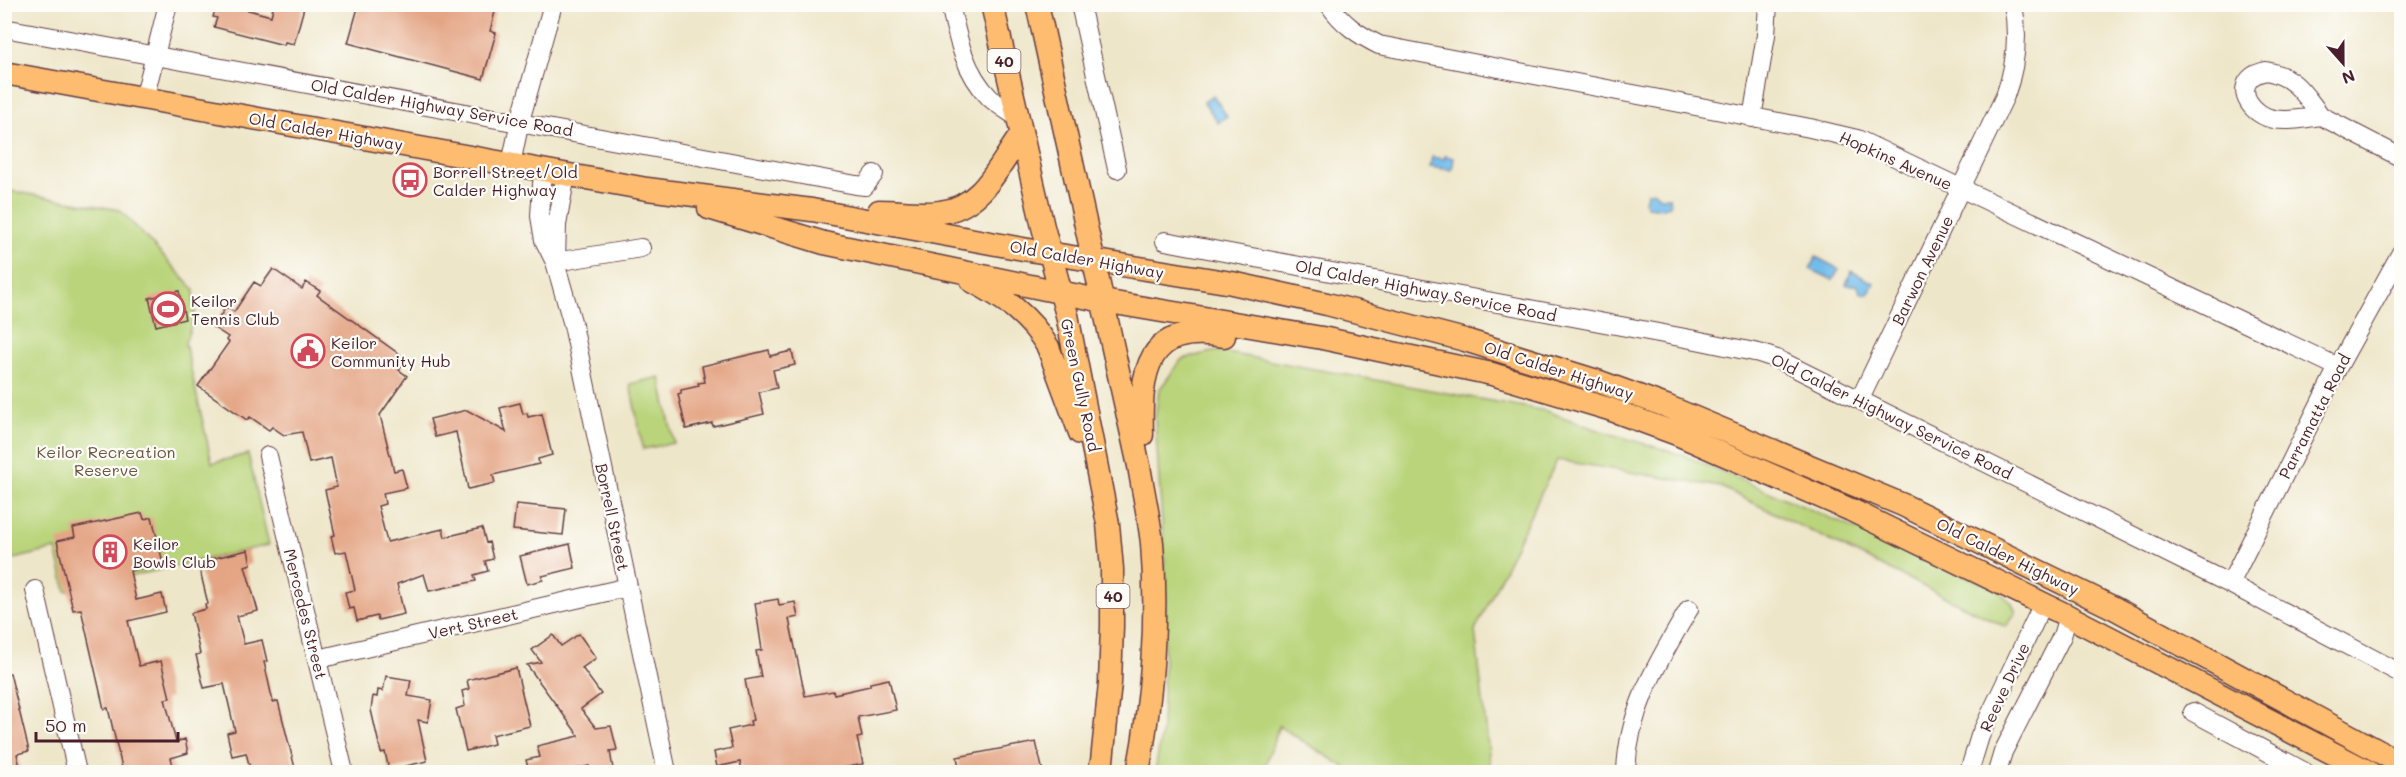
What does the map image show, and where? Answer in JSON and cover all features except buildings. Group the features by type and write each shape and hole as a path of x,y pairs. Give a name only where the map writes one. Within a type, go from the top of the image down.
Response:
{"main road":[{"name":"Green Gully Road","path":"992,4 1019,126 1050,253 1062,292 1105,500 1111,543 1110,683 1099,772"},
{"name":"40","path":"1037,4 1139,466 1152,542 1153,603 1148,698 1144,742 1138,772"},
{"name":"Old Calder Highway","path":"4,73 647,189 812,210 1232,283 1337,306 1465,339 1600,382 1666,406 1834,474 1992,547 2072,587 2402,764"},
{"path":"812,210 930,213 943,212 957,207 973,200 987,184 1019,126"},
{"name":"Old Calder Highway","path":"647,189 824,243 1103,301 1322,339 1492,374 1609,409 1677,434 1851,510 2068,616 2369,772"},
{"path":"948,269 1002,297 1041,335 1048,347 1105,500"},
{"path":"1145,506 1142,411 1144,377 1159,349 1166,342 1181,335 1198,332 1210,333 1328,354 1492,374"},
{"path":"2043,604 2072,587"},
{"path":"2068,616 2072,587"}],"street":[{"path":"144,99 168,4"},
{"path":"511,164 520,121 553,4"},
{"path":"950,4 957,36 968,65 989,97 1019,126"},
{"path":"1080,4 1117,169"},
{"name":"Hopkins Avenue","path":"1329,4 1347,26 1380,45 1833,132 1857,139 2338,367"},
{"path":"1752,118 1766,35 1768,4"},
{"name":"Barwon Avenue","path":"1860,399 2006,96 2011,80 2017,36 2013,4"},
{"name":"Old Calder Highway Service Road","path":"4,28 520,121 856,185 865,186 874,174"},
{"path":"2320,116 2402,158"},
{"name":"Borrell Street","path":"543,170 541,222 544,240 555,262 581,361 667,772"},
{"name":"Borrell Street","path":"555,262 558,217 566,174"},
{"name":"Old Calder Highway Service Road","path":"1165,241 1759,353 1778,359 2230,584 2402,674"},
{"path":"555,262 641,248"},
{"name":"Parramatta Road","path":"2230,584 2338,367 2399,261"},
{"name":"Mercedes Street","path":"268,456 344,772"},
{"name":"Vert Street","path":"318,659 628,587"},
{"path":"35,590 77,772"},
{"name":"Reeve Drive","path":"1969,772 1980,735 2043,604"},
{"path":"1626,772 1630,730 1640,701 1664,652 1689,609"},
{"name":"Reeve Drive","path":"1997,772 2003,752 2062,636 2068,616"},
{"path":"2193,712 2305,772"}],"green space":[{"name":"Keilor Recreation Reserve","path":"5,190 120,210 194,289 195,315 185,343 212,463 248,454 269,545 66,591 56,549 5,561"},
{"path":"1216,351 1546,411 1601,431 1683,455 1996,589 2012,603 2016,613 2006,627 1721,487 1557,460 1475,631 1491,772 1352,772 1279,726 1263,772 1155,772 1162,730 1166,583 1155,419 1159,390 1182,359"},
{"path":"660,377 674,443 643,449 630,384"}],"water":[{"path":"1213,95 1227,116 1218,123 1204,102"},
{"path":"1445,156 1454,158 1452,170 1430,167 1432,157 1444,159"},
{"path":"1653,191 1660,197 1669,197 1670,206 1663,208 1647,206 1645,202 1647,193"},
{"path":"1816,257 1839,269 1833,280 1810,269"},
{"path":"1851,271 1874,283 1868,294 1862,294 1857,285 1846,285"}],"place":[{"name":"Borrell Street/Old Calder Highway","path":"410,180"},
{"name":"Keilor Tennis Club","path":"168,309"},
{"name":"Keilor Community Hub","path":"308,351"},
{"name":"Keilor Bowls Club","path":"110,552"}]}
